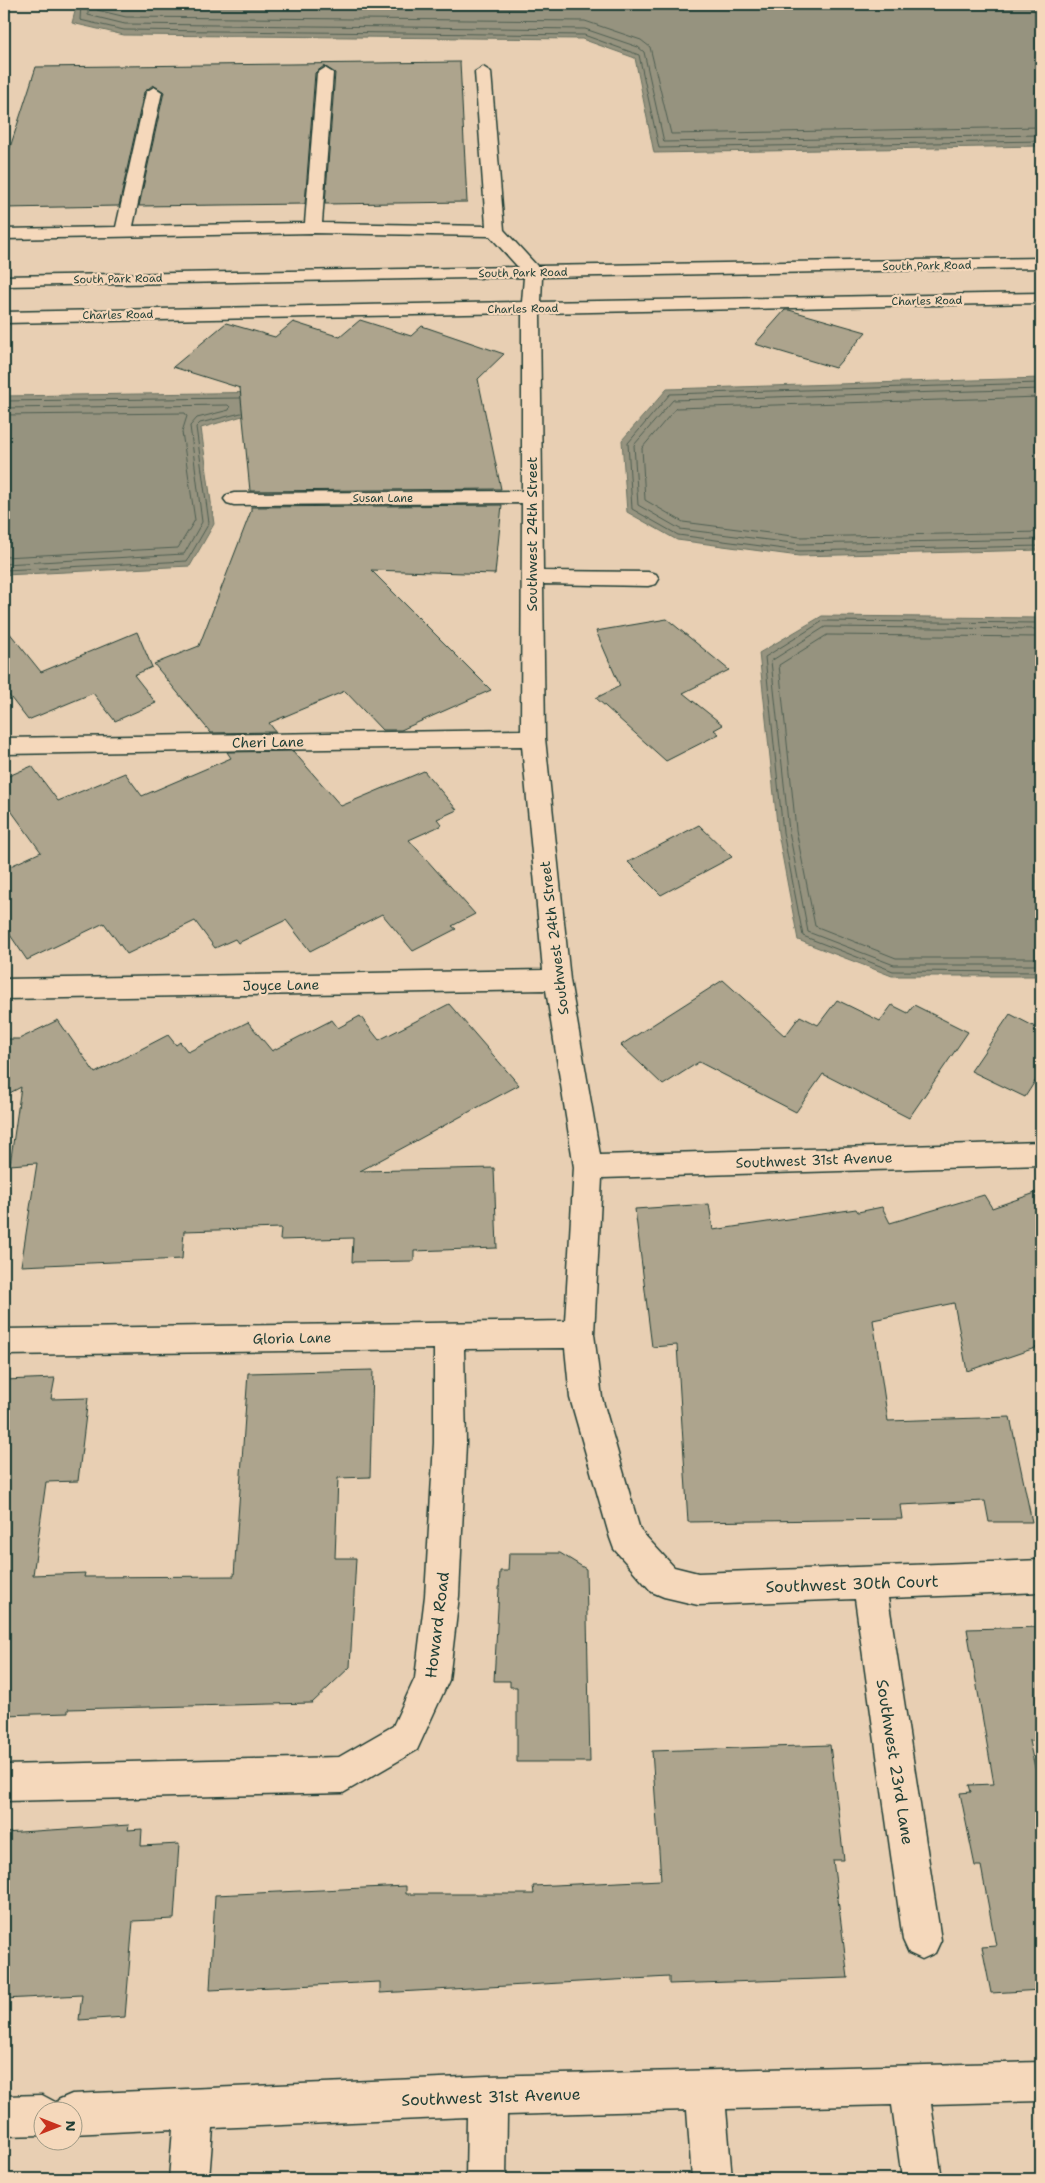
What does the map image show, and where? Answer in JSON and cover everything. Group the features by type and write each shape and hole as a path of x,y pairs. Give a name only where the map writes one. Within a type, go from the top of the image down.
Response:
{"street":[{"path":"483,72 495,231 533,273"},
{"path":"313,228 325,73"},
{"path":"123,233 154,92"},
{"path":"4,234 313,228 495,231"},
{"name":"South Park Road","path":"4,281 1041,263"},
{"name":"Southwest 24th Street","path":"533,273 530,309 533,738 557,980 588,1167 580,1334 586,1398 626,1538 664,1582"},
{"name":"Charles Road","path":"4,316 530,309 1041,298"},
{"name":"Susan Lane","path":"234,499 532,497"},
{"path":"532,577 648,579"},
{"name":"Cheri Lane","path":"4,746 533,738"},
{"name":"Joyce Lane","path":"4,989 557,980"},
{"name":"Southwest 31st Avenue","path":"588,1167 1041,1153"},
{"name":"Gloria Lane","path":"4,1342 580,1334"},
{"name":"Howard Road","path":"4,1783 343,1775 404,1738 432,1680 442,1596 450,1443 448,1336"},
{"name":"Southwest 30th Court","path":"664,1582 698,1589 1041,1576"},
{"name":"Southwest 23rd Lane","path":"869,1584 922,1940"},
{"name":"Southwest 31st Avenue","path":"82,2114 487,2096 1041,2081"},
{"path":"909,2084 922,2179"},
{"path":"705,2091 712,2179"},
{"path":"486,2179 487,2096"},
{"path":"189,2179 194,2109"},
{"path":"4,2116 32,2115"}],"water":[{"path":"77,4 1041,4 1041,146 654,153 635,58 582,39 124,35 72,23"},
{"path":"1041,378 1041,550 799,556 677,540 627,512 622,440 667,389"},
{"path":"276,392 277,406 201,428 214,524 190,566 4,575 4,396"},
{"path":"822,616 1041,618 1041,976 892,976 798,940 778,833 759,653"}],"building":[{"path":"460,62 467,202 325,204 335,73 324,66 315,73 305,204 139,206 164,92 153,85 144,92 119,206 4,208 4,166 36,67"},
{"path":"785,310 866,332 835,368 755,344"},
{"path":"360,320 411,336 422,326 504,354 478,379 501,489 250,491 240,388 173,367 226,323 275,337 293,322 340,337"},
{"path":"502,505 495,574 371,570 491,690 401,730 382,730 345,691 269,723 276,732 211,733 154,664 199,646 251,507"},
{"path":"667,619 729,670 683,693 723,725 714,730 719,734 666,761 596,698 620,686 596,631"},
{"path":"4,626 41,672 137,632 152,667 134,675 156,703 115,721 93,693 28,720 4,689"},
{"path":"293,751 341,806 424,771 457,810 437,819 442,825 409,840 475,914 452,926 456,929 413,951 382,914 310,951 286,920 238,943 235,939 215,948 195,921 127,954 104,923 27,960 4,926 4,869 41,852 4,801 4,778 32,766 58,801 125,773 142,796 231,758 227,752"},
{"path":"699,825 732,857 661,895 628,862"},
{"path":"723,980 785,1036 800,1016 818,1025 837,1000 880,1021 892,1005 908,1013 914,1005 968,1032 909,1118 823,1074 796,1112 699,1062 663,1085 621,1045"},
{"path":"449,1004 519,1085 360,1171 494,1168 497,1248 414,1251 414,1261 352,1262 353,1238 280,1240 281,1228 184,1231 182,1259 21,1266 37,1163 10,1165 21,1087 4,1096 4,1039 19,1039 58,1020 95,1073 168,1035 176,1045 180,1042 188,1052 248,1022 272,1051 332,1020 338,1028 360,1016 379,1040"},
{"path":"1010,1014 1041,1030 1041,1072 1025,1097 971,1071"},
{"path":"1041,1191 1041,1346 967,1371 954,1303 873,1320 888,1421 1010,1417 1032,1522 989,1522 985,1501 900,1505 902,1519 688,1522 677,1345 652,1347 635,1209 709,1204 713,1230 856,1209 858,1212 882,1207 890,1223 984,1195 992,1208"},
{"path":"373,1370 370,1477 338,1478 335,1558 356,1558 350,1667 312,1703 68,1709 68,1713 4,1715 4,1380 55,1378 51,1399 88,1398 78,1481 46,1482 33,1575 85,1573 84,1577 234,1576 248,1373"},
{"path":"509,1553 560,1553 586,1569 590,1762 517,1762 517,1687 510,1687 510,1681 494,1681 500,1571 508,1571"},
{"path":"1041,1627 1041,1741 1029,1741 1041,1794 1041,1990 991,1993 982,1947 996,1946 981,1866 975,1866 960,1793 971,1792 969,1785 994,1784 967,1629"},
{"path":"830,1745 844,1860 833,1860 848,1978 669,1984 669,1977 380,1993 380,1982 210,1990 215,1895 406,1886 406,1894 534,1894 533,1886 661,1880 652,1751"},
{"path":"129,1825 128,1830 142,1829 141,1846 179,1844 174,1919 133,1921 125,2017 79,2020 82,1995 4,1999 4,1833"}]}
